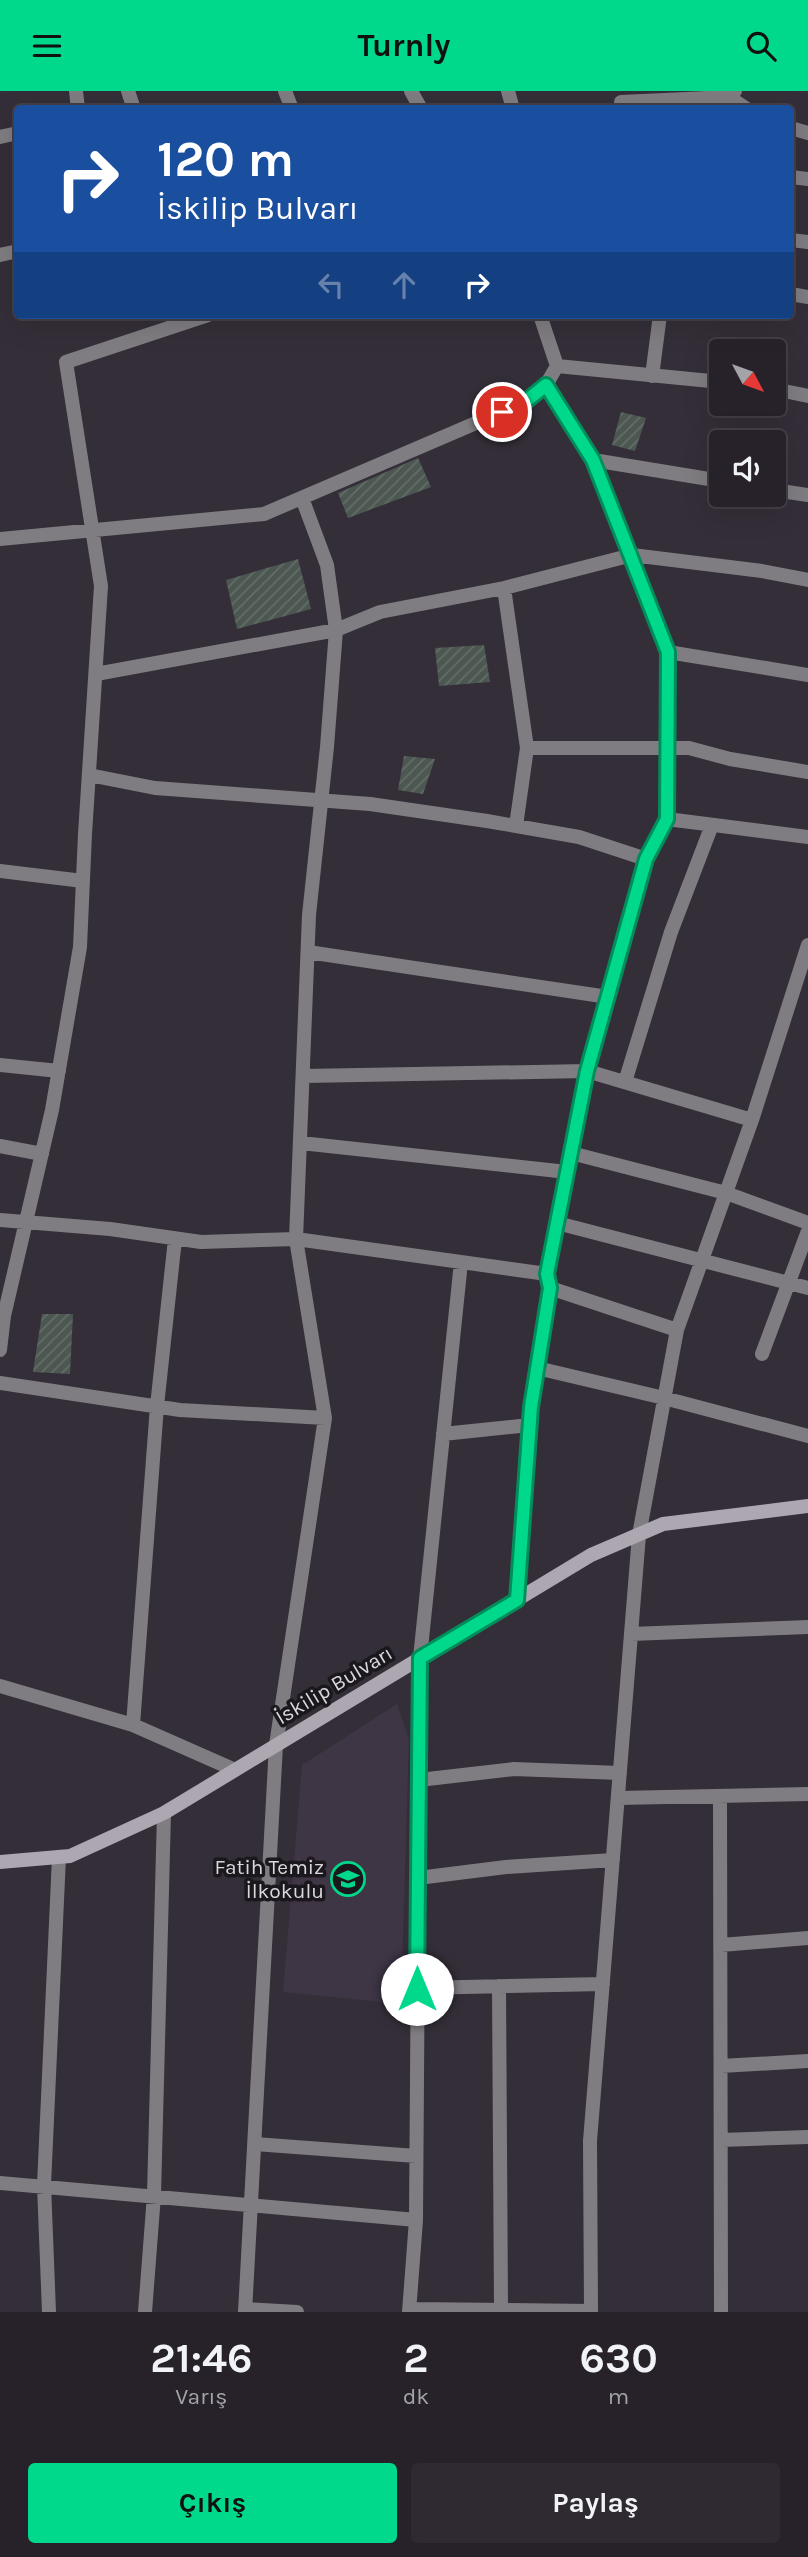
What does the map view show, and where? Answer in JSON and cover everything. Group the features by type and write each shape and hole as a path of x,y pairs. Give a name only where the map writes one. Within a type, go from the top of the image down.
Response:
{"main road":[{"name":"İskilip Bulvarı","path":"0,1862 70,1856 164,1813 591,1555 663,1524 808,1506"}],"street":[{"path":"620,100 732,94"},
{"path":"0,1350 4,1316 59,1071 80,947 101,586 66,362 196,319"},
{"path":"0,539 264,514 525,402 546,385 557,366 541,319"},
{"path":"652,376 659,319"},
{"path":"557,366 709,381"},
{"path":"517,1600 530,1425 557,1223 587,1071 646,859 667,819 668,652 593,460 546,385"},
{"path":"786,391 808,396"},
{"path":"593,460 709,479"},
{"path":"786,492 808,495"},
{"path":"297,2312 245,2310 276,1745 325,1418 296,1238 309,915 336,631 327,565 302,498"},
{"path":"96,674 336,631 380,612 504,588 632,555 749,569 808,580"},
{"path":"504,588 527,748 516,826"},
{"path":"668,652 808,675"},
{"path":"527,748 690,748 808,772"},
{"path":"89,775 155,788 370,804 516,826 579,838 646,859"},
{"path":"667,819 808,837"},
{"path":"625,1082 671,932 712,825"},
{"path":"0,871 83,881"},
{"path":"461,1262 420,1658 416,2220 409,2310 501,2308 591,2312 590,2141 639,1535 677,1330 752,1120 808,945"},
{"path":"308,952 608,997"},
{"path":"0,1065 59,1071"},
{"path":"304,1076 587,1071 752,1120"},
{"path":"301,1143 567,1172"},
{"path":"0,1146 42,1154"},
{"path":"571,1153 726,1193 808,1223"},
{"path":"0,1220 110,1229 201,1242 296,1238 461,1262 548,1281 677,1330"},
{"path":"557,1223 808,1288"},
{"path":"762,1354 808,1231"},
{"path":"133,1725 157,1406 175,1239"},
{"path":"537,1368 808,1436"},
{"path":"0,1383 180,1410 325,1418"},
{"path":"443,1434 530,1425"},
{"path":"631,1634 808,1626"},
{"path":"0,1686 133,1725 234,1770"},
{"path":"419,1780 514,1769 620,1773"},
{"path":"618,1798 808,1794"},
{"path":"720,1797 721,2312"},
{"path":"145,2312 155,2195 164,1813"},
{"path":"50,2312 44,2185 59,1857"},
{"path":"418,1878 506,1867 612,1860"},
{"path":"720,1945 808,1938"},
{"path":"417,1989 603,1984"},
{"path":"499,1986 501,2308"},
{"path":"721,2066 808,2061"},
{"path":"721,2140 808,2137"},
{"path":"254,2144 416,2156"},
{"path":"0,2183 416,2220"}],"shaded area":[{"name":"Fatih Temiz İlkokulu","path":"397,1704 409,1739 401,2004 283,1992 302,1765"}],"building":[{"path":"621,412 646,418 635,451 612,445"},
{"path":"418,458 431,487 348,518 338,493"},
{"path":"298,559 311,609 237,629 226,580"},
{"path":"484,645 490,682 439,686 435,648"},
{"path":"404,756 435,759 423,794 398,790"},
{"path":"42,1314 73,1314 70,1374 33,1372"}],"place":[{"name":"Fatih Temiz İlkokulu","path":"348,1879"}],"route":[{"path":"417,1989 420,1658 517,1600 531,1407 550,1288 547,1274 587,1071 646,859 667,819 668,652 632,555 593,460 546,385 525,402 502,412"}]}
